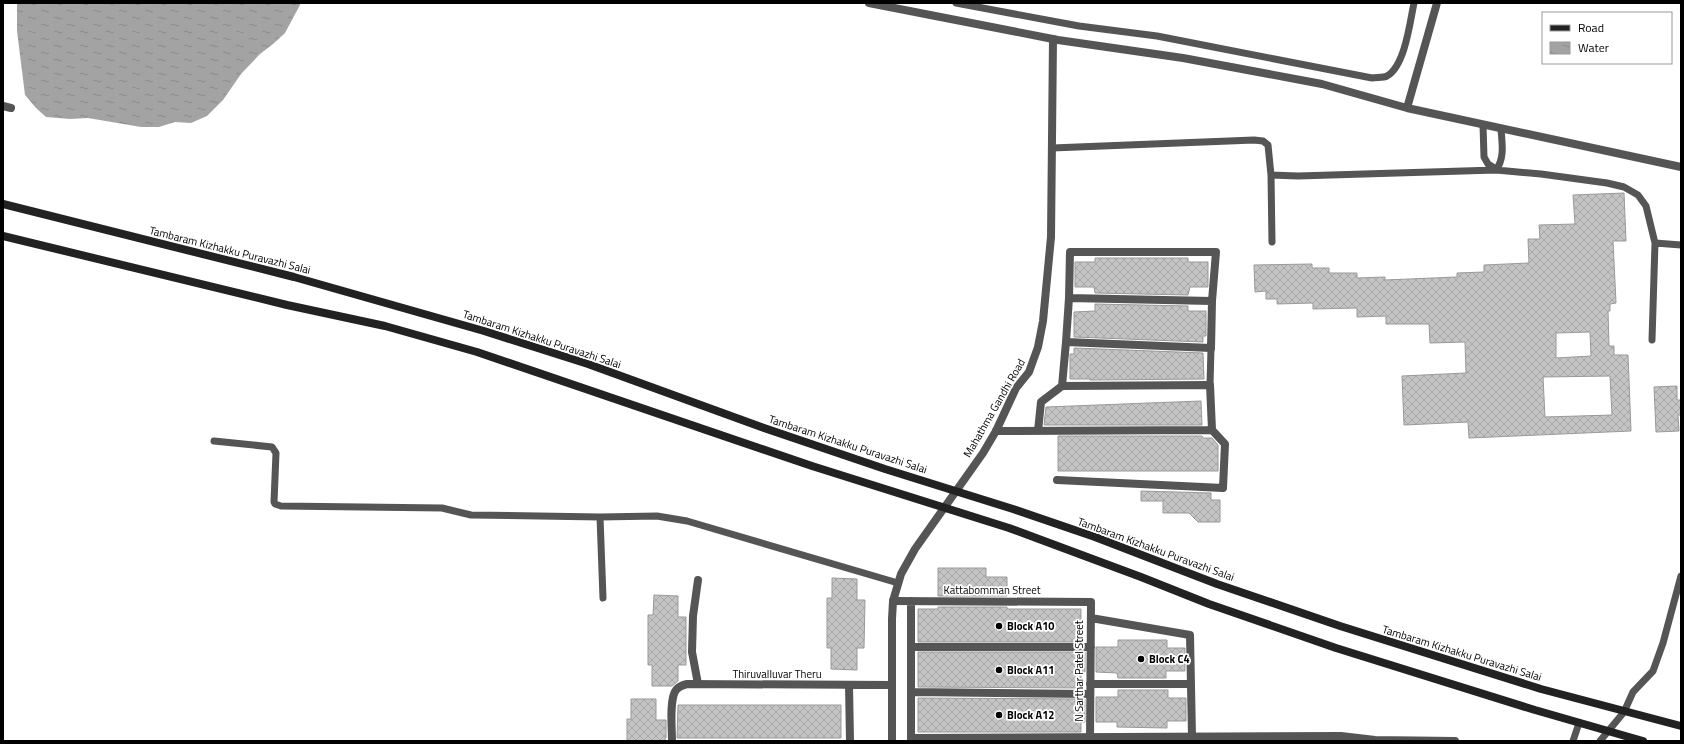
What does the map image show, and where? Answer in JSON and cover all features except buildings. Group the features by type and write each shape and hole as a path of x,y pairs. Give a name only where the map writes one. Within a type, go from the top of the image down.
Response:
{"main road":[{"name":"Tambaram Kizhakku Puravazhi Salai","path":"3,204 294,277 484,331 588,364 764,428 885,469 1065,527 1218,584 1333,623 1541,689 1681,726"},
{"path":"3,236 288,305 385,326 477,352 805,464 1016,531 1209,604 1329,646 1579,724 1643,741"}],"street":[{"path":"869,3 1052,39 1183,58 1322,84 1407,108 1681,167"},
{"path":"1407,108 1438,3"},
{"name":"Mahathma Gandhi Road","path":"892,741 893,601 900,574 915,549 957,491 996,431 1016,388 1029,372 1033,363 1043,321 1051,237 1052,39"},
{"path":"1062,386 1069,298 1070,252 1216,252 1212,301 1211,348 1066,342"},
{"path":"1069,298 1212,301"},
{"path":"1038,431 1041,402 1062,386 1210,385 1212,430 1225,444 1224,488 1058,480"},
{"path":"996,431 1212,430"},
{"path":"698,580 693,616 692,652 698,684"},
{"name":"Kattabomman Street","path":"893,601 1091,602"},
{"path":"911,601 912,739 1090,739 1192,737 1274,739 1341,736 1375,740 1455,741"},
{"name":"N Sarthar Patel Street","path":"1090,739 1091,602"},
{"path":"1091,618 1190,635 1192,737"},
{"path":"911,647 1090,647"},
{"name":"Thiruvalluvar Theru","path":"672,741 672,701 676,690 680,686 698,684 892,685"},
{"path":"1090,684 1191,684"},
{"path":"849,685 850,741"},
{"path":"911,692 1090,694"}],"lane":[{"path":"956,3 1079,26 1157,36 1372,78 1386,76 1395,69 1402,52 1414,3"},
{"path":"1483,125 1484,157 1488,164 1496,170"},
{"path":"1496,170 1501,164 1501,129"},
{"path":"1052,148 1254,140 1263,141 1268,145 1271,175 1272,242"},
{"path":"1271,175 1298,176 1496,170 1541,174 1624,187 1638,195 1646,206 1655,243 1652,340"},
{"path":"1655,243 1681,245"},
{"path":"1210,385 1211,348"},
{"path":"214,441 272,447 276,454 274,502 275,504 281,506 442,508 471,515 600,517 657,516 687,521 898,583"},
{"path":"600,517 603,598"},
{"path":"1600,741 1624,712 1633,692 1653,671 1663,643 1681,576"},
{"path":"1574,741 1579,724"}],"water":[{"path":"17,3 301,3 285,33 260,54 241,74 223,100 207,116 191,123 175,122 159,127 141,127 88,118 70,119 46,117 36,108 25,95 17,31"}],"place":[{"name":"Block A10","path":"999,626"},
{"name":"Block C4","path":"1141,659"},
{"name":"Block A11","path":"999,670"},
{"name":"Block A12","path":"999,715"}]}
